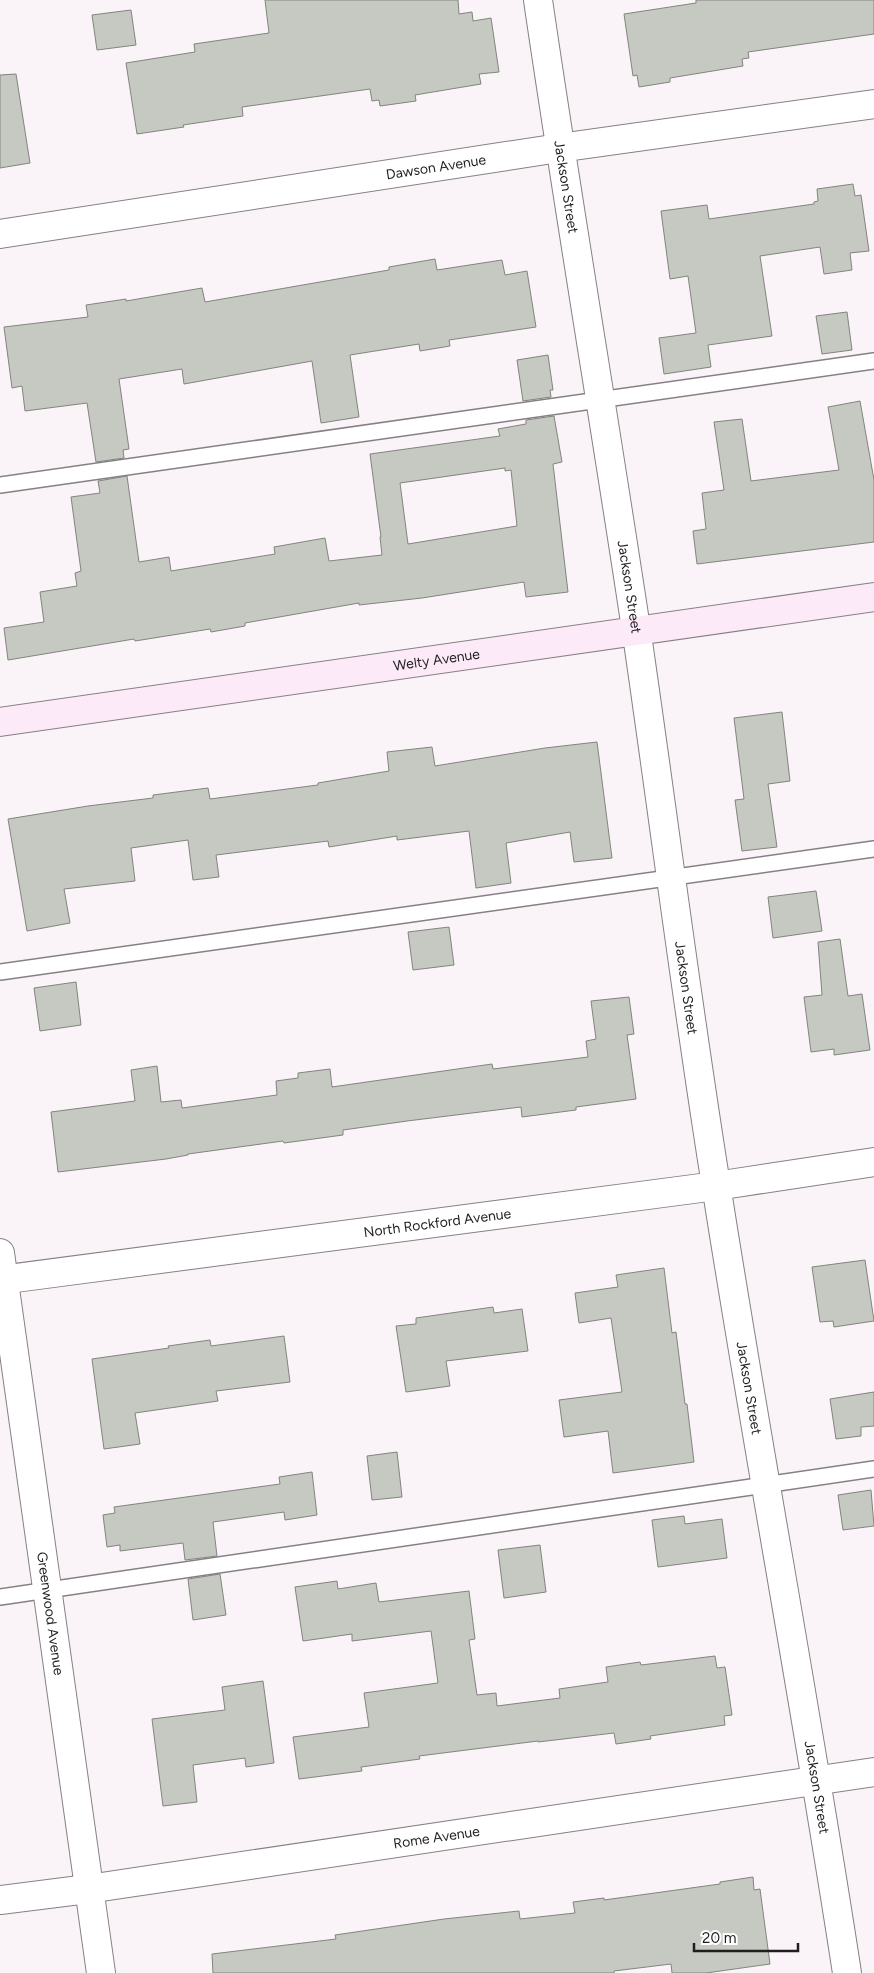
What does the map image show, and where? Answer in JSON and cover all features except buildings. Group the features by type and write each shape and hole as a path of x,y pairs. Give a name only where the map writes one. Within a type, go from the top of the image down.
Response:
{"street":[{"name":"Jackson Street","path":"538,0 559,148 636,630 716,1186 764,1485 817,1780 847,1973"},
{"name":"Dawson Avenue","path":"0,234 559,148 874,104"},
{"name":"Welty Avenue","path":"0,722 874,597"},
{"name":"North Rockford Avenue","path":"1,1271 716,1186 874,1162"},
{"name":"Greenwood Avenue","path":"1,1271 101,1973"},
{"name":"Rome Avenue","path":"0,1900 88,1889 874,1772"}],"lane":[{"path":"0,485 874,361"},
{"path":"0,972 874,849"},
{"path":"0,1597 874,1469"}]}
